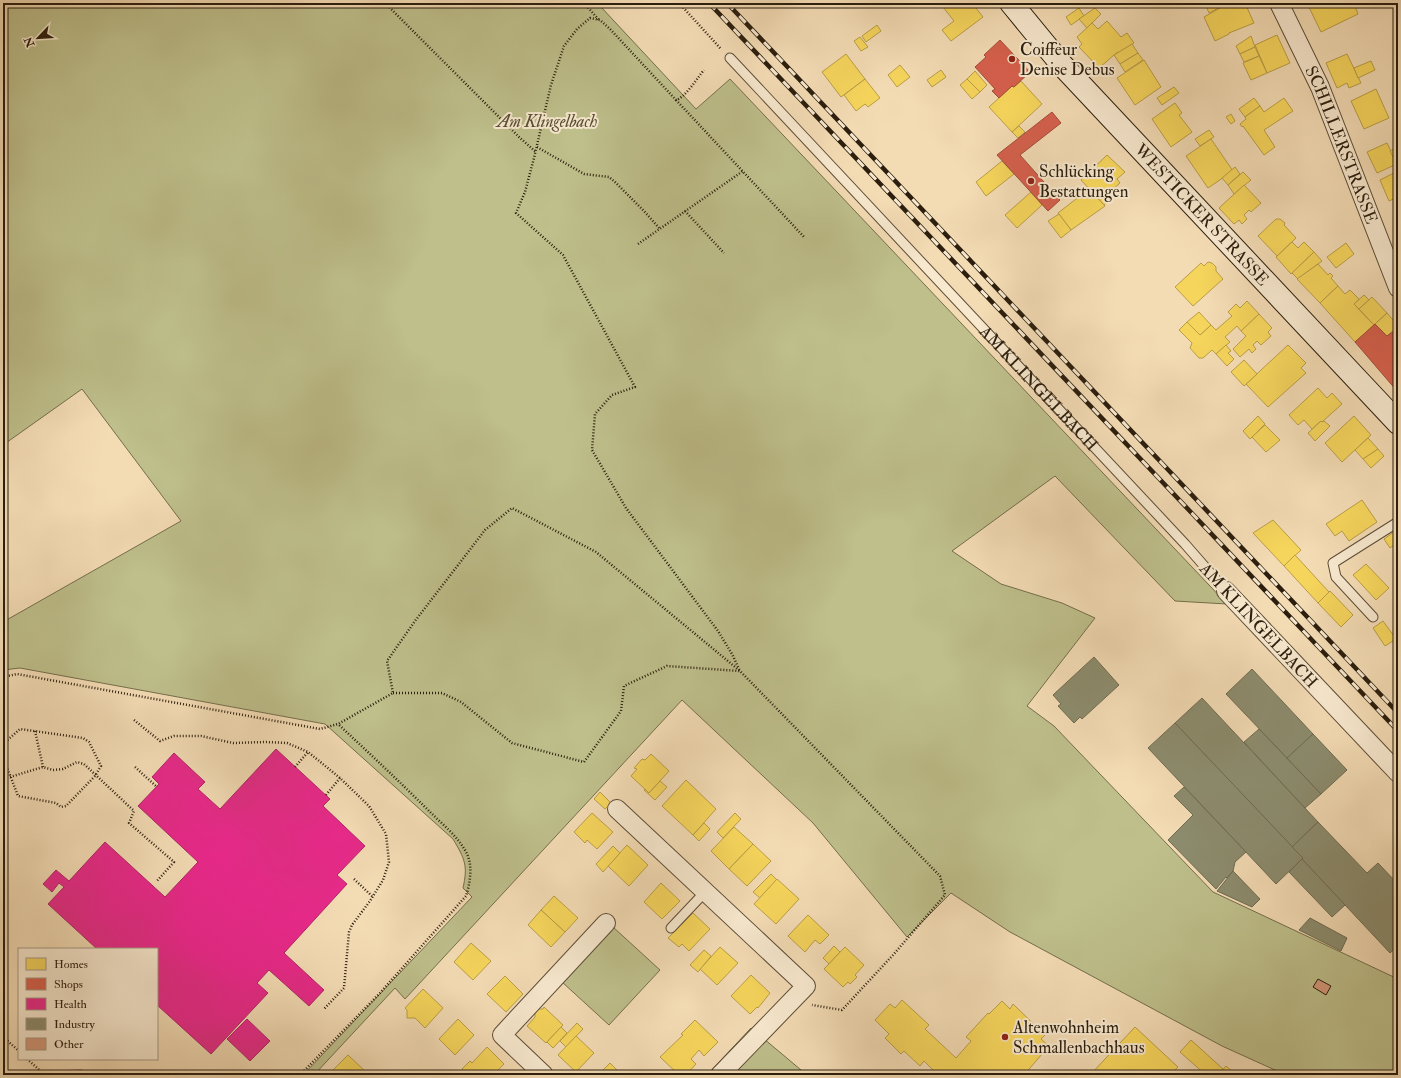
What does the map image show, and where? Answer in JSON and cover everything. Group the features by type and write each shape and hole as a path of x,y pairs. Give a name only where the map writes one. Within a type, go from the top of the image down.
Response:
{"main road":[{"name":"WESTICKER STRASSE","path":"1011,3 1062,65 1398,423"}],"street":[{"name":"SCHILLERSTRASSE","path":"1279,3 1320,87 1398,288"},
{"name":"AM KLINGELBACH","path":"1226,592 1398,773"},
{"path":"617,809 806,986 720,1075"},
{"path":"544,1075 502,1035 606,923"}],"lane":[{"name":"AM KLINGELBACH","path":"730,58 1185,544 1226,592"},
{"path":"1373,617 1336,577 1333,563 1398,522"},
{"path":"671,928 705,892"}],"path":[{"path":"385,3 519,138 536,152"},
{"path":"584,3 805,238"},
{"path":"679,3 730,58"},
{"path":"600,20 590,18 577,29 564,46 550,85 536,152 525,192 516,213 563,255 635,387 612,395 595,414 592,450 626,508 718,631 740,671"},
{"path":"676,100 680,99 685,94 704,70"},
{"path":"537,147 584,174 609,177 660,229"},
{"path":"638,244 743,172"},
{"path":"685,211 724,253"},
{"path":"393,693 387,661 415,621 485,530 512,508 596,552 740,671 940,876 945,895 893,955 842,1010 791,1001"},
{"path":"3,677 17,674 320,729 338,724 393,693 442,693 461,702 512,743 584,762 621,710 624,686 667,666 740,671"},
{"path":"134,720 160,741 174,736 202,736 233,742 287,743 308,752 340,778 369,806 386,834 389,862 383,880 352,925 349,932 344,988 324,1009"},
{"path":"300,1075 385,988 466,896 469,886 470,870 468,855 458,839 338,724"},
{"path":"3,744 20,729 83,738 89,742 100,766 95,776 66,806 61,807 56,803 18,796 3,757"},
{"path":"36,731 42,767"},
{"path":"295,767 308,752"},
{"path":"10,776 42,767 54,770 63,769 77,762 84,764 95,776 134,811 129,823 174,862 156,882"},
{"path":"135,767 156,787"},
{"path":"326,795 340,778"},
{"path":"354,879 372,896"},
{"path":"3,1037 18,1050"},
{"path":"28,1060 45,1075"}],"green space":[{"name":"Am Klingelbach","path":"3,3 605,3 601,7 696,109 730,79 1227,604 1175,601 1055,476 952,551 1001,584 1062,603 1095,618 1027,706 1054,726 1213,892 1398,979 1398,1075 1286,1075 1222,1046 1010,932 951,893 907,937 813,823 682,700 405,999 395,988 314,1075 303,1075 472,897 463,888 465,868 463,857 453,839 325,724 20,668 3,670 3,622 181,521 82,389 3,445"},
{"path":"613,927 660,970 609,1025 562,982"},
{"path":"751,1028 807,1075 707,1075"}],"building: Homes":[{"path":"949,3 972,3 983,17 951,41 942,30 954,21 943,7"},
{"path":"1209,3 1223,3 1224,5 1209,13 1206,6"},
{"path":"1229,3 1245,3 1254,23 1229,33 1215,41 1204,17"},
{"path":"1307,3 1337,3 1339,8 1350,3 1352,7 1355,6 1358,14 1321,32"},
{"path":"1079,8 1084,16 1071,25 1066,17"},
{"path":"1095,8 1101,14 1087,28 1079,19"},
{"path":"1107,21 1121,37 1127,33 1134,43 1119,53 1118,52 1099,68 1079,47 1082,44 1077,37 1092,23 1098,29"},
{"path":"877,25 881,31 866,42 862,36"},
{"path":"1277,35 1290,63 1267,73 1255,45"},
{"path":"1251,36 1255,47 1240,54 1236,46"},
{"path":"860,37 868,47 861,51 854,41"},
{"path":"1132,44 1138,53 1120,64 1114,55"},
{"path":"1255,47 1259,56 1244,62 1240,54"},
{"path":"1138,53 1143,60 1125,72 1120,64"},
{"path":"846,54 865,79 841,97 822,72"},
{"path":"1347,54 1361,83 1349,88 1347,83 1337,88 1326,63"},
{"path":"1259,56 1267,73 1251,80 1243,63"},
{"path":"1144,60 1161,87 1135,105 1117,78"},
{"path":"1371,61 1375,70 1358,78 1354,68"},
{"path":"900,65 910,77 897,87 888,75"},
{"path":"941,70 946,77 932,87 927,80"},
{"path":"975,71 987,85 980,92 967,79"},
{"path":"865,79 880,98 868,107 865,104 856,111 844,95"},
{"path":"967,79 980,92 972,99 960,85"},
{"path":"1021,81 1042,104 1012,132 989,107 1012,86 1014,87"},
{"path":"1174,87 1179,93 1162,105 1157,98"},
{"path":"1376,89 1389,118 1364,129 1351,101"},
{"path":"1254,98 1260,106 1245,117 1239,109"},
{"path":"1284,98 1293,111 1264,130 1275,147 1264,155 1240,124 1246,119 1245,117 1260,106 1264,112"},
{"path":"1175,103 1182,113 1179,115 1192,132 1171,147 1152,119"},
{"path":"1231,114 1235,121 1231,124 1226,117"},
{"path":"1019,126 1025,132 1018,138 1012,132"},
{"path":"1209,130 1214,137 1200,146 1195,139"},
{"path":"1211,139 1233,171 1208,188 1186,156"},
{"path":"1387,143 1397,164 1377,173 1367,152"},
{"path":"1398,147 1398,162 1396,163 1390,151"},
{"path":"1107,155 1125,172 1117,179 1120,183 1111,191 1114,195 1104,205 1081,180"},
{"path":"1002,161 1014,174 986,196 976,182"},
{"path":"1235,167 1240,174 1228,185 1222,178"},
{"path":"1398,171 1398,197 1389,201 1380,180"},
{"path":"1243,172 1251,180 1234,194 1228,185"},
{"path":"1244,185 1261,203 1251,212 1249,210 1244,215 1247,219 1242,224 1239,220 1234,224 1219,208"},
{"path":"1089,189 1105,206 1071,230 1058,213"},
{"path":"1031,192 1042,205 1017,228 1005,215"},
{"path":"1059,214 1071,230 1061,238 1048,221"},
{"path":"1276,219 1280,219 1285,223 1284,225 1296,238 1277,256 1258,236"},
{"path":"1292,242 1298,248 1304,242 1314,252 1291,274 1276,257"},
{"path":"1346,243 1354,254 1336,268 1327,257"},
{"path":"1314,252 1322,261 1298,279 1292,273"},
{"path":"1208,262 1212,263 1216,267 1216,271 1223,279 1193,306 1175,287 1201,263 1204,266"},
{"path":"1318,264 1328,275 1330,273 1333,276 1331,278 1338,286 1320,303 1297,279"},
{"path":"1338,286 1345,294 1350,290 1359,299 1354,304 1374,325 1355,342 1320,303"},
{"path":"1364,295 1369,300 1359,309 1354,304"},
{"path":"1372,297 1387,313 1374,325 1359,309"},
{"path":"1247,301 1259,314 1241,331 1237,326 1225,337 1230,342 1216,354 1212,350 1203,358 1199,358 1190,348 1192,343 1179,330 1187,322 1200,335 1211,325 1216,330 1232,316 1228,312 1236,304 1240,308"},
{"path":"1199,312 1211,325 1200,335 1187,322"},
{"path":"1387,313 1398,326 1387,336 1375,324"},
{"path":"1259,314 1272,328 1268,332 1271,336 1261,345 1257,341 1253,345 1256,349 1252,353 1249,349 1240,357 1233,349 1246,336 1241,331"},
{"path":"1226,345 1231,351 1228,353 1234,359 1227,366 1216,354"},
{"path":"1288,345 1306,363 1301,368 1306,373 1268,407 1246,384"},
{"path":"1244,360 1257,374 1244,386 1231,372"},
{"path":"1318,388 1327,398 1332,393 1342,404 1312,429 1304,420 1298,425 1289,415"},
{"path":"1258,416 1265,424 1250,439 1243,431"},
{"path":"1354,416 1371,435 1342,462 1325,443"},
{"path":"1321,421 1324,421 1330,426 1315,441 1308,433"},
{"path":"1265,425 1280,440 1266,452 1252,437"},
{"path":"1368,438 1378,449 1363,459 1355,450"},
{"path":"1378,449 1384,456 1371,468 1363,459"},
{"path":"1362,500 1377,522 1349,541 1342,531 1335,536 1326,524"},
{"path":"1273,520 1301,550 1284,566 1253,533"},
{"path":"1398,529 1398,542 1390,548 1384,539"},
{"path":"1295,555 1329,592 1318,603 1284,566"},
{"path":"1366,564 1389,588 1376,600 1353,575"},
{"path":"1330,591 1353,615 1341,627 1318,603"},
{"path":"1383,621 1396,639 1385,646 1373,628"},
{"path":"651,754 669,771 649,793 631,776 637,769 634,768 642,759 645,760"},
{"path":"686,780 716,809 693,835 662,806"},
{"path":"660,781 667,787 655,800 644,790 645,789 649,793"},
{"path":"600,792 611,803 605,809 594,799"},
{"path":"592,813 613,832 597,849 587,840 585,843 574,832"},
{"path":"735,813 741,819 723,838 717,832"},
{"path":"704,823 710,829 699,841 693,835"},
{"path":"734,827 753,844 729,869 711,851"},
{"path":"753,844 771,861 747,886 729,869"},
{"path":"627,845 648,865 629,886 608,866"},
{"path":"613,846 620,853 603,872 596,864"},
{"path":"771,874 777,880 760,898 753,892"},
{"path":"777,879 799,899 776,924 754,904"},
{"path":"661,883 680,901 662,919 644,902"},
{"path":"554,896 578,918 565,932 541,910"},
{"path":"541,910 565,932 551,947 528,925"},
{"path":"693,913 710,929 689,951 682,944 679,947 668,938"},
{"path":"808,915 829,935 820,944 815,940 805,952 788,936"},
{"path":"471,943 491,961 473,980 454,962"},
{"path":"834,946 840,952 829,964 823,958"},
{"path":"720,947 738,963 717,985 700,969"},
{"path":"845,947 864,965 855,975 857,977 850,984 848,982 843,987 824,969"},
{"path":"704,950 711,956 698,972 690,965"},
{"path":"751,975 770,993 758,1008 757,1007 750,1014 731,996"},
{"path":"505,976 523,994 506,1012 487,994"},
{"path":"423,989 443,1008 425,1028 415,1018 407,1018 407,1010 405,1008"},
{"name":"Altenwohnheim Schmallenbachhaus","path":"902,1000 929,1025 925,1029 956,1058 971,1041 966,1037 988,1013 989,1014 1002,1001 1010,1009 1013,1004 1045,1035 1041,1039 1049,1046 1024,1075 933,1075 935,1072 924,1061 920,1066 904,1051 901,1054 885,1038 889,1034 875,1020 890,1004 895,1008"},
{"path":"544,1007 563,1025 546,1043 527,1026 535,1017 535,1013"},
{"path":"458,1019 474,1035 455,1055 439,1039"},
{"path":"695,1020 718,1042 704,1056 699,1050 691,1059 696,1064 686,1075 679,1075 660,1057 683,1035 681,1034"},
{"path":"577,1023 583,1029 566,1047 560,1041"},
{"path":"561,1027 567,1033 553,1048 547,1042"},
{"path":"1135,1027 1178,1067 1170,1075 1090,1075"},
{"path":"576,1036 594,1053 576,1072 558,1055"},
{"path":"1191,1040 1223,1069 1218,1075 1206,1075 1180,1052"},
{"path":"487,1047 504,1064 493,1075 467,1075 462,1069 470,1061 472,1063"},
{"path":"348,1055 367,1073 365,1075 328,1075"},
{"path":"610,1063 622,1075 598,1075"},
{"path":"1226,1066 1232,1071 1229,1075 1218,1075"}],"building: Shops":[{"path":"1000,40 1030,72 1014,87 1012,86 999,98 992,91 995,89 975,67 986,57 984,55"},
{"path":"1052,112 1061,123 1020,155 1060,200 1048,211 997,155"},
{"path":"1375,324 1387,336 1397,329 1398,332 1397,391 1355,342"}],"building: Health":[{"path":"276,749 330,799 323,806 365,846 337,875 347,884 284,953 324,990 309,1006 269,970 257,983 268,993 211,1054 158,1006 158,948 96,948 48,904 64,887 59,883 52,892 43,884 56,870 69,881 105,842 165,897 198,862 138,806 159,784 152,777 174,753 205,782 198,789 220,809"},
{"path":"247,1019 270,1041 250,1061 227,1039"},
{"path":"82,1070 87,1075 55,1075 50,1071"}],"building: Industry":[{"path":"1094,657 1119,685 1082,719 1080,717 1074,723 1058,706 1061,704 1053,695"},
{"path":"1252,669 1313,734 1287,758 1226,694"},
{"path":"1202,698 1318,822 1292,847 1175,723"},
{"path":"1175,723 1303,858 1276,884 1148,748"},
{"path":"1259,729 1321,794 1305,808 1244,742"},
{"path":"1313,734 1347,770 1321,794 1287,758"},
{"path":"1184,787 1246,852 1235,862 1233,871 1216,889 1168,840 1193,815 1174,796"},
{"path":"1318,822 1367,873 1378,863 1395,881 1398,878 1398,946 1390,953 1292,847"},
{"path":"1302,859 1345,905 1332,917 1289,872"},
{"path":"1233,871 1260,899 1252,907 1217,891"},
{"path":"1310,918 1347,938 1341,951 1299,930"}],"building: Other":[{"path":"1318,979 1331,986 1326,995 1313,987"}],"railway":[{"path":"709,3 1398,731"},
{"path":"727,3 1398,713"}],"place":[{"name":"Coiffeur Denise Debus","path":"1012,59"},
{"name":"Schlücking Bestattungen","path":"1031,181"},
{"name":"Altenwohnheim Schmallenbachhaus","path":"1005,1037"}]}
